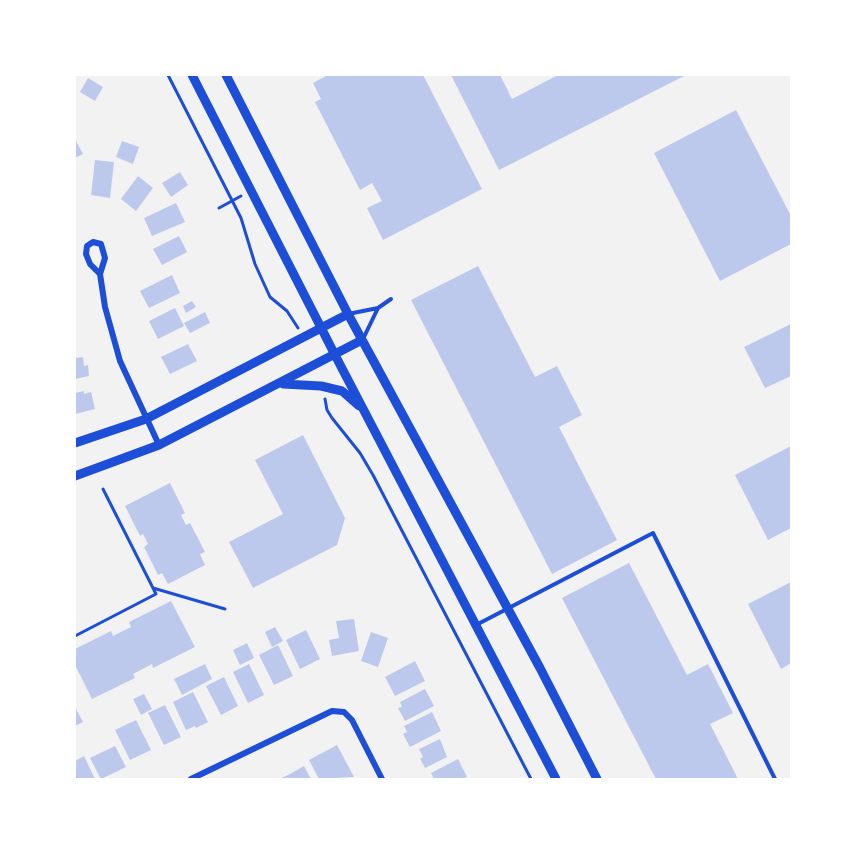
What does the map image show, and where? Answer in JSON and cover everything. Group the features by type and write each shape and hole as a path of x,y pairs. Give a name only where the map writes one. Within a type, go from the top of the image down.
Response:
{"street":[{"path":"192,75 363,410 556,779"},
{"path":"226,75 348,314 597,779"},
{"path":"100,274 90,264 86,254 87,246 93,242 100,244 105,258 100,274 105,308 120,361 159,445"},
{"path":"75,444 146,419 348,314"},
{"path":"75,476 159,445 281,384 362,340"},
{"path":"281,384 321,386 342,391 363,410"},
{"path":"191,779 332,711 345,712 352,720 382,779"}],"lane":[{"path":"348,314 378,308 391,299"},
{"path":"362,340 378,308"},
{"path":"476,625 653,533 774,779"}],"path":[{"path":"168,75 244,226 255,264 270,297 287,311"},
{"path":"219,208 241,196"},
{"path":"325,401 332,418 360,453 373,475 531,779"},
{"path":"75,636 156,594 103,489"},
{"path":"153,588 225,609"}],"building":[{"path":"328,75 423,75 482,189 383,240 367,208 382,201 372,183 360,190 315,102 321,99 313,83"},
{"path":"451,75 500,75 512,99 558,75 686,75 499,170"},
{"path":"88,78 103,87 95,101 80,92"},
{"path":"736,110 791,216 791,244 720,281 654,153"},
{"path":"75,139 83,154 75,158"},
{"path":"122,141 139,147 133,164 116,157"},
{"path":"95,160 114,162 110,198 91,195"},
{"path":"180,172 188,185 171,197 162,183"},
{"path":"138,176 153,188 136,211 121,199"},
{"path":"176,203 185,222 152,236 144,218"},
{"path":"179,236 187,252 162,265 153,249"},
{"path":"478,266 535,377 557,366 582,415 559,427 617,540 552,574 411,300"},
{"path":"172,275 180,293 149,308 140,291"},
{"path":"192,301 196,307 186,313 183,306"},
{"path":"175,308 184,326 158,339 149,321"},
{"path":"205,312 210,323 190,333 184,323"},
{"path":"791,324 791,376 765,388 744,347"},
{"path":"188,344 197,361 170,374 161,357"},
{"path":"83,357 84,366 88,365 89,376 75,379 75,358"},
{"path":"84,391 84,394 91,392 95,409 75,414 75,393"},
{"path":"303,435 345,518 337,545 253,588 229,542 283,514 255,460"},
{"path":"791,446 791,528 768,540 735,475"},
{"path":"170,483 185,513 181,515 186,525 190,523 205,552 200,554 205,565 168,584 162,573 158,575 144,547 148,544 143,534 140,536 125,506"},
{"path":"629,563 687,675 708,664 733,713 710,724 738,779 656,779 562,598"},
{"path":"791,582 791,663 781,669 748,604"},
{"path":"171,601 195,647 153,668 152,664 133,674 135,678 92,699 75,665 75,649 111,631 113,636 131,627 129,622"},
{"path":"354,619 359,651 332,656 329,640 339,638 336,621"},
{"path":"275,627 283,641 272,647 265,632"},
{"path":"306,630 320,659 300,669 286,640"},
{"path":"371,632 388,638 378,667 361,661"},
{"path":"247,643 254,658 240,665 233,650"},
{"path":"278,645 293,676 274,685 259,655"},
{"path":"415,661 425,681 395,696 385,677"},
{"path":"205,664 212,679 182,695 174,679"},
{"path":"249,664 264,695 248,703 233,672"},
{"path":"224,677 238,706 221,715 206,686"},
{"path":"425,689 434,706 405,721 398,708 402,707 400,702"},
{"path":"193,692 208,722 186,730 173,702"},
{"path":"144,694 152,709 141,715 133,699"},
{"path":"165,705 181,737 164,745 148,713"},
{"path":"75,707 83,722 75,726"},
{"path":"432,712 441,731 410,747 403,734 407,732 404,726"},
{"path":"136,720 151,750 130,760 115,730"},
{"path":"440,739 447,757 425,768 420,759 423,757 419,749"},
{"path":"337,745 354,777 319,779 309,760"},
{"path":"115,746 126,767 101,779 90,758"},
{"path":"84,756 95,779 75,779 75,761"},
{"path":"458,759 467,777 434,779 431,773"},
{"path":"304,766 311,779 279,779 290,774"}]}
